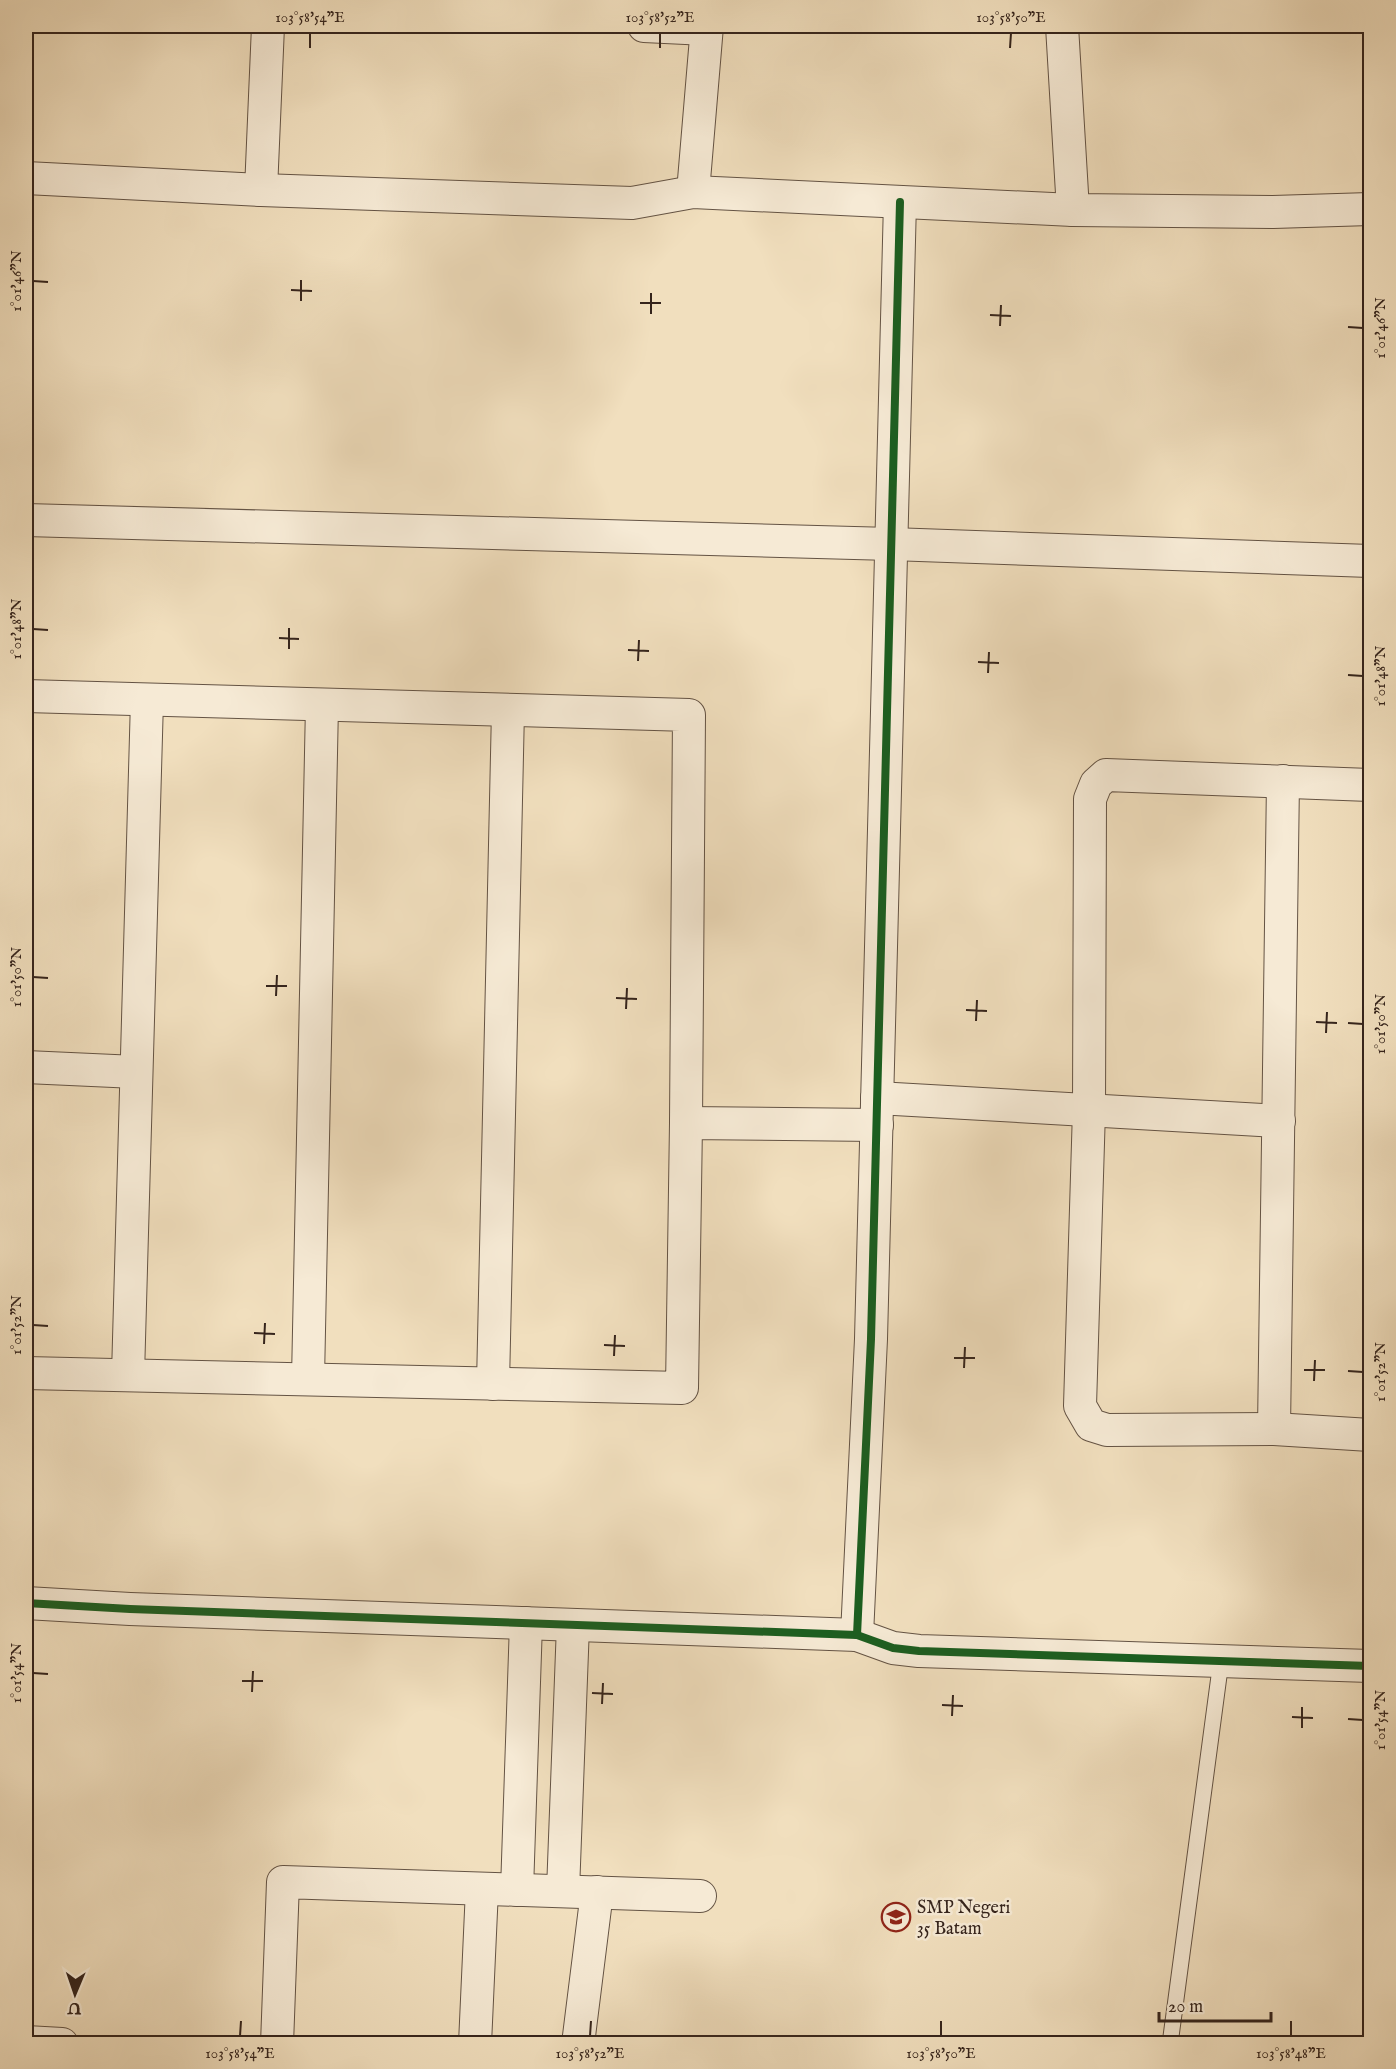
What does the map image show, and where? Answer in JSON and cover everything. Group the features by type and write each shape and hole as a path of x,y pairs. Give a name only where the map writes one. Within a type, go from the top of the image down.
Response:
{"street":[{"path":"261,190 268,26"},
{"path":"644,26 707,27 693,192"},
{"path":"1062,26 1073,210"},
{"path":"26,178 261,190 632,202 693,192 1073,210 1273,212 1371,209"},
{"path":"857,1635 872,1339 900,202"},
{"path":"26,520 891,544 1371,561"},
{"path":"26,696 689,715 682,1388 26,1373"},
{"path":"128,1375 147,700"},
{"path":"308,1379 322,705"},
{"path":"494,1384 508,710"},
{"path":"1371,784 1106,775 1096,784 1090,799 1089,1110 1080,1406 1091,1425 1107,1431 1274,1429 1371,1435"},
{"path":"1274,1429 1283,782"},
{"path":"26,1067 136,1072"},
{"path":"686,1123 877,1111 1089,1110 1279,1121"},
{"path":"26,1603 130,1609 857,1635 893,1648 919,1651 1371,1666"},
{"path":"518,1890 526,1623"},
{"path":"563,1891 573,1625"},
{"path":"277,2043 283,1882 700,1896"},
{"path":"475,2043 482,1889"},
{"path":"578,2043 597,1892"},
{"path":"26,2042 62,2043"}],"lane":[{"path":"1170,2043 1221,1661"}],"cycle path":[{"path":"857,1635 871,1339 900,202"},
{"path":"26,1603 130,1609 857,1635 893,1648 919,1651 1370,1666"}],"place":[{"name":"SMP Negeri 35 Batam","path":"896,1917"}]}
